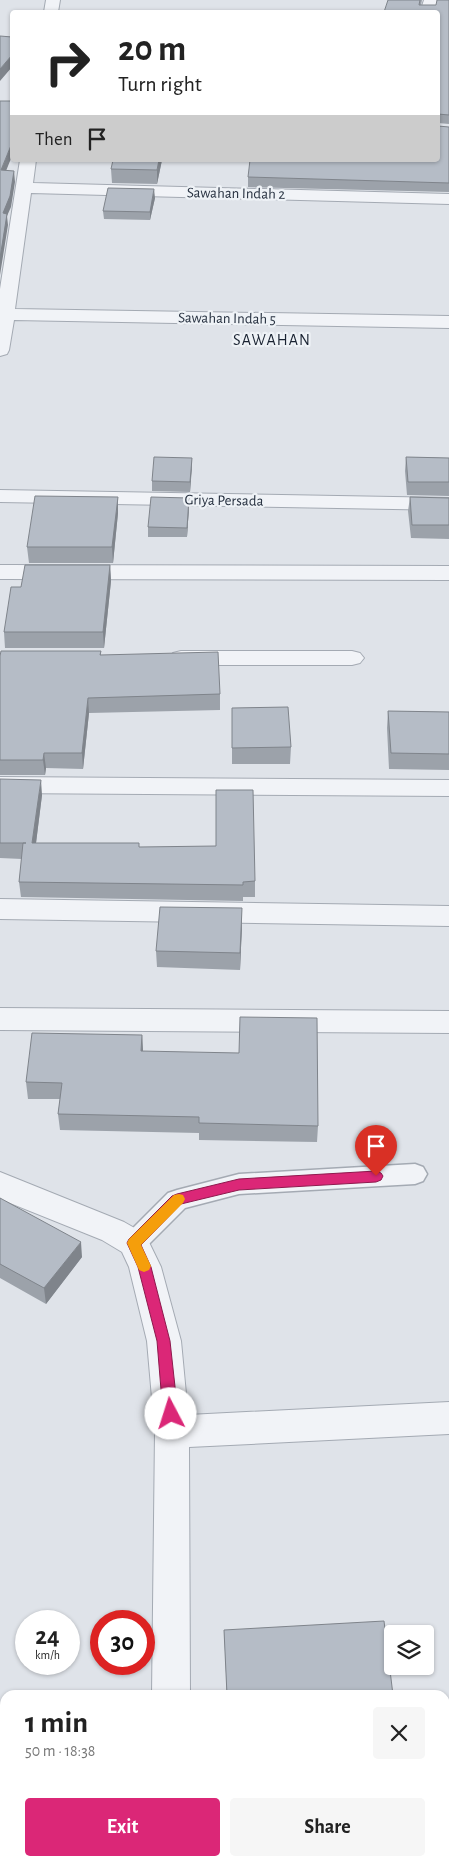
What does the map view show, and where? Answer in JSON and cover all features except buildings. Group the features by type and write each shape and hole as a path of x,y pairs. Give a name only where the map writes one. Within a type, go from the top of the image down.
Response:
{"street":[{"path":"0,350 28,162"},
{"name":"Sawahan Indah 2","path":"24,188 449,199"},
{"name":"Sawahan Indah 5","path":"5,314 449,322"},
{"name":"Griya Persada","path":"0,496 449,504"},
{"path":"0,572 449,573"},
{"path":"156,658 352,658"},
{"path":"0,785 449,788"},
{"path":"0,909 449,916"},
{"path":"0,1019 449,1022"},
{"path":"0,1185 113,1231 134,1243 144,1267 164,1341 172,1432 171,1690"},
{"path":"172,1432 449,1418"}],"lane":[{"path":"134,1243 177,1200 239,1184 416,1174"}],"slow traffic":[{"path":"144,1266 134,1243 179,1199"}],"district":[{"name":"SAWAHAN","path":"272,339"}],"route":[{"path":"171,1414 164,1341 144,1267 134,1243 177,1200 239,1184 376,1176"}]}
